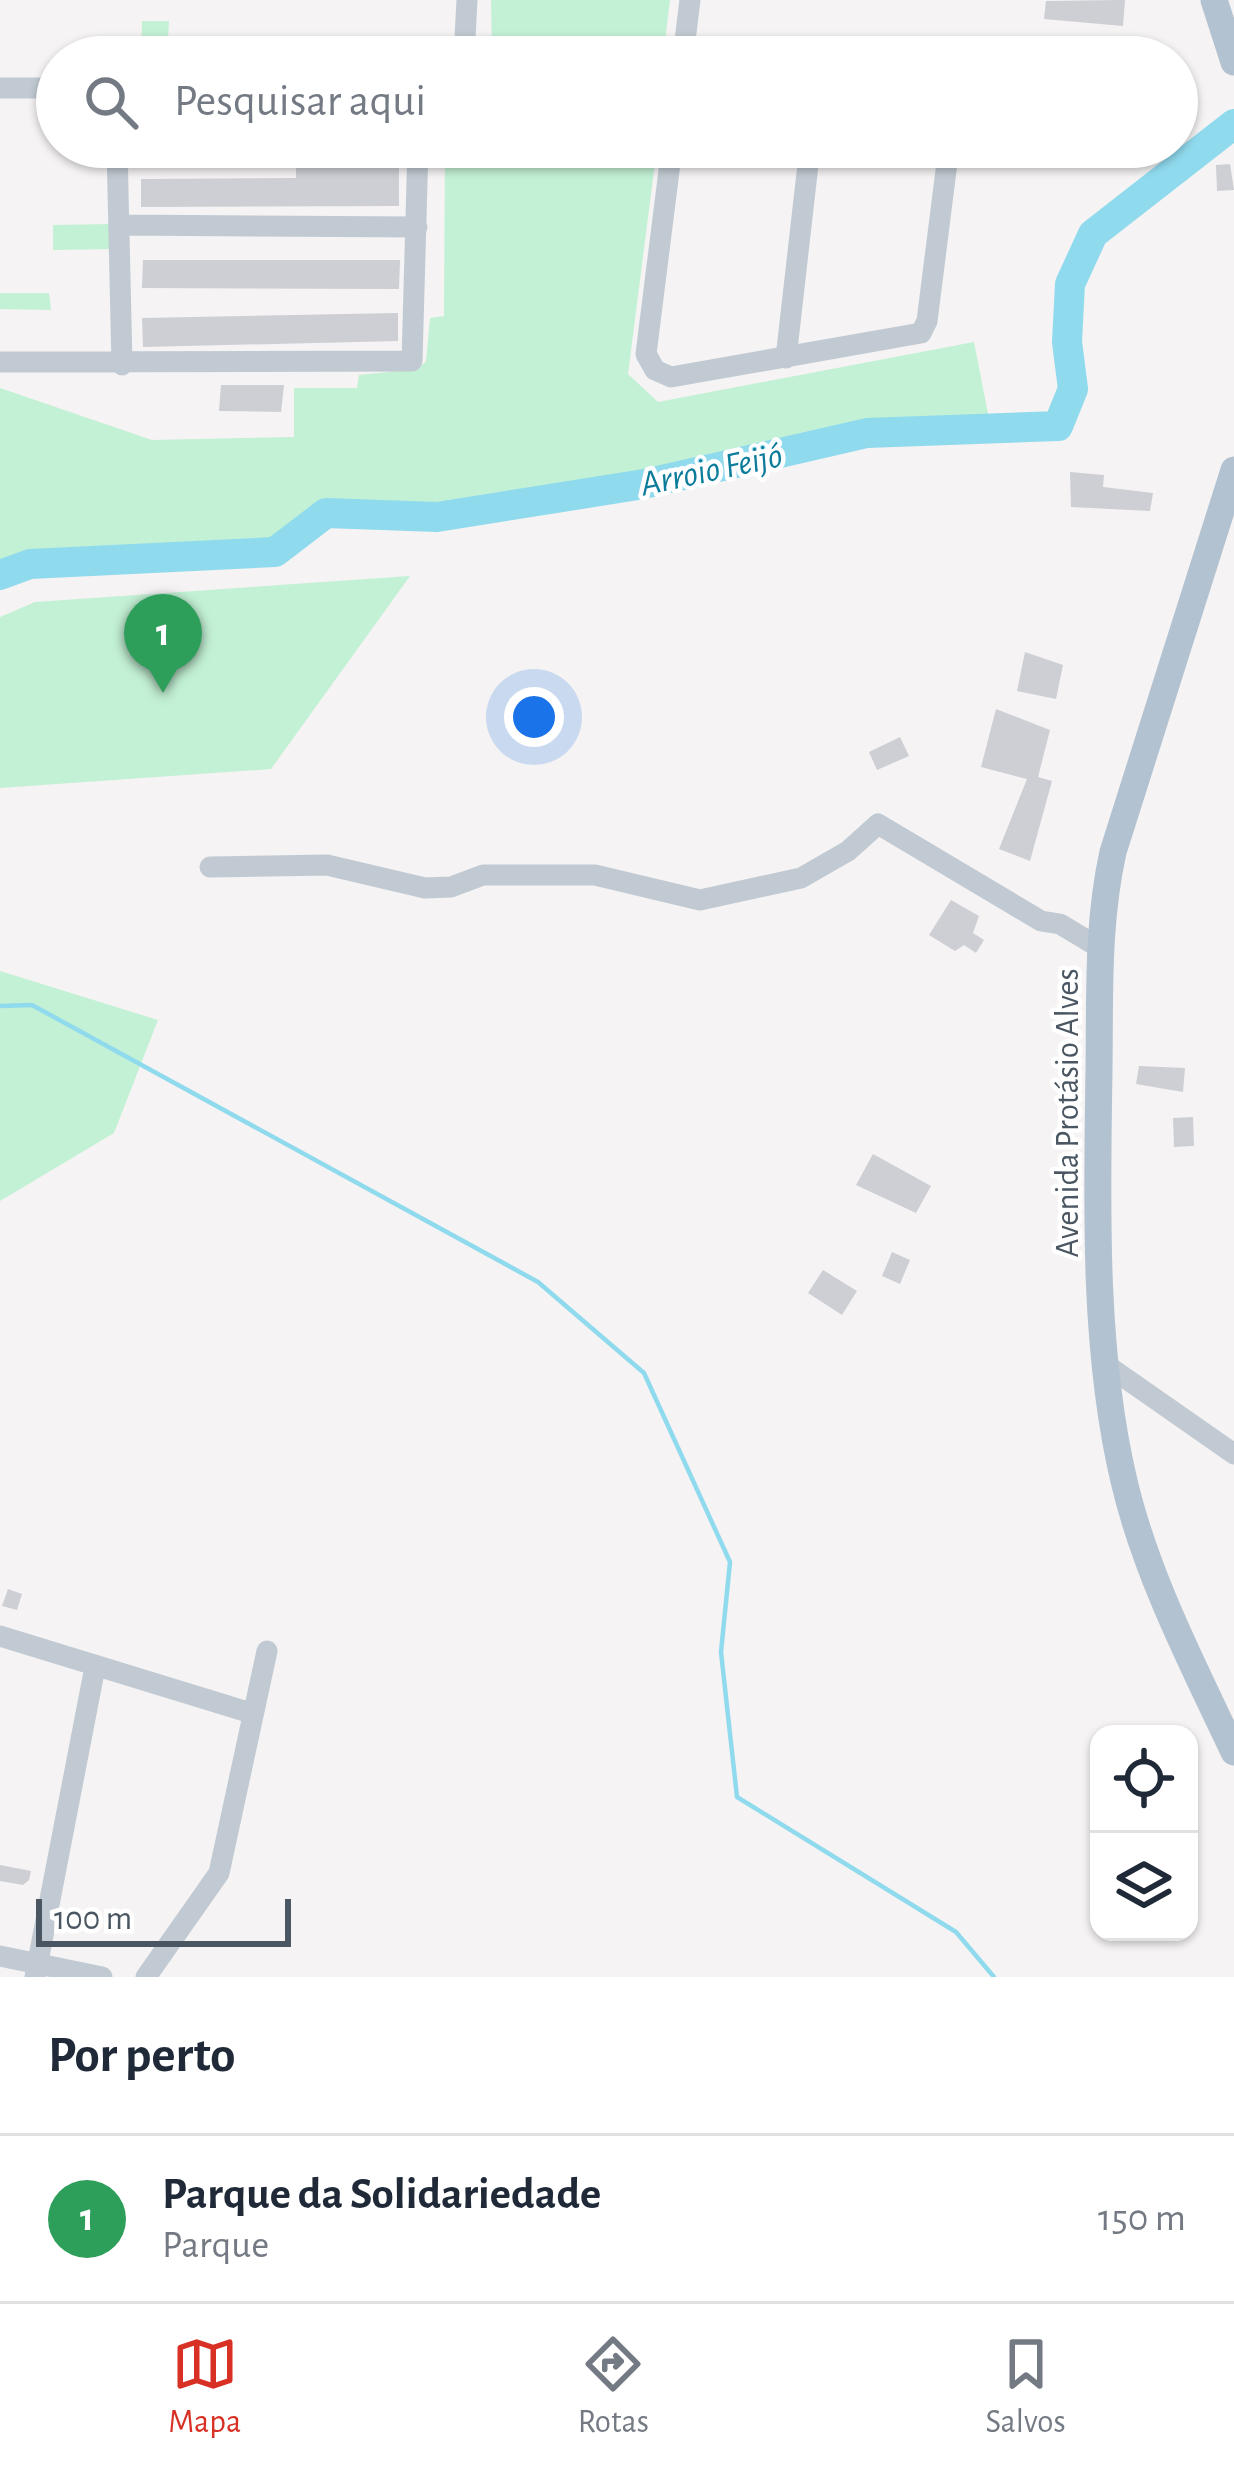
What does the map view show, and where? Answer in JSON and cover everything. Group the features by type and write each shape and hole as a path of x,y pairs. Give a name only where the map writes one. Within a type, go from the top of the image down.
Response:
{"main road":[{"path":"1214,0 1234,62"},
{"name":"Avenida Protásio Alves","path":"1234,470 1113,852 1101,907 1097,1172 1108,1366 1124,1482 1174,1625 1234,1752"}],"street":[{"path":"465,36 467,0"},
{"path":"685,36 689,0"},
{"path":"0,88 36,88"},
{"path":"118,168 122,365"},
{"path":"0,362 412,361 418,168"},
{"path":"668,168 646,354 655,370 670,376 921,333 946,168"},
{"path":"786,358 808,168"},
{"path":"118,225 417,227"},
{"path":"210,867 327,865 424,888 451,887 483,875 595,875 700,900 801,878 883,824 1041,922 1060,924 1100,948"},
{"path":"1060,924 1101,907"},
{"path":"1108,1366 1234,1454"},
{"path":"0,1636 251,1713"},
{"path":"146,1977 219,1873 267,1651"},
{"path":"36,1971 95,1667"},
{"path":"0,1956 36,1971 101,1977"}],"green space":[{"path":"491,0 670,0 666,36 492,36"},
{"path":"142,21 169,21 168,36 142,36"},
{"path":"445,168 654,168 628,374 658,402 974,342 990,424 867,427 441,508 327,505 274,544 33,556 0,570 0,388 152,440 294,437 294,388 357,388 359,375 418,369 426,361 430,318 444,316"},
{"path":"113,224 113,249 53,250 53,225"},
{"path":"0,293 49,293 51,310 0,309"},
{"path":"410,576 271,769 0,788 0,617 35,602"},
{"path":"0,971 158,1020 114,1133 0,1201"}],"building":[{"path":"1125,0 1123,26 1044,19 1046,1"},
{"path":"1230,164 1234,190 1217,191 1216,165"},
{"path":"296,168 399,168 399,206 141,207 141,179 296,178"},
{"path":"143,260 400,260 399,289 142,288"},
{"path":"398,313 398,341 143,347 142,318"},
{"path":"221,385 284,385 281,412 219,411"},
{"path":"1070,472 1104,475 1103,487 1153,493 1150,511 1071,507"},
{"path":"1025,652 1063,665 1056,699 1017,691"},
{"path":"996,709 1050,730 1038,777 1052,781 1030,861 999,849 1027,779 981,767"},
{"path":"900,737 909,756 877,770 869,752"},
{"path":"951,900 979,916 973,933 984,940 976,953 964,945 955,951 929,935"},
{"path":"1139,1066 1185,1068 1183,1092 1136,1084"},
{"path":"1193,1117 1194,1146 1174,1147 1173,1118"},
{"path":"873,1154 931,1186 916,1213 856,1185"},
{"path":"892,1252 910,1260 900,1284 882,1276"},
{"path":"823,1270 857,1291 842,1315 808,1293"},
{"path":"8,1589 22,1594 17,1610 2,1606"},
{"path":"0,1865 31,1871 29,1880 23,1885 0,1881"}],"waterway":[{"name":"Arroio Feijó","path":"1198,152 1234,124"},
{"name":"Arroio Feijó","path":"0,575 30,564 275,552 326,513 437,517 644,484 867,433 1058,426 1073,389 1067,342 1070,284 1093,234 1178,168"},
{"path":"0,1006 32,1005 538,1282 644,1373 730,1562 721,1652 737,1797 956,1932 994,1977"}],"place":[{"name":"Parque da Solidariedade","path":"163,693"}]}
